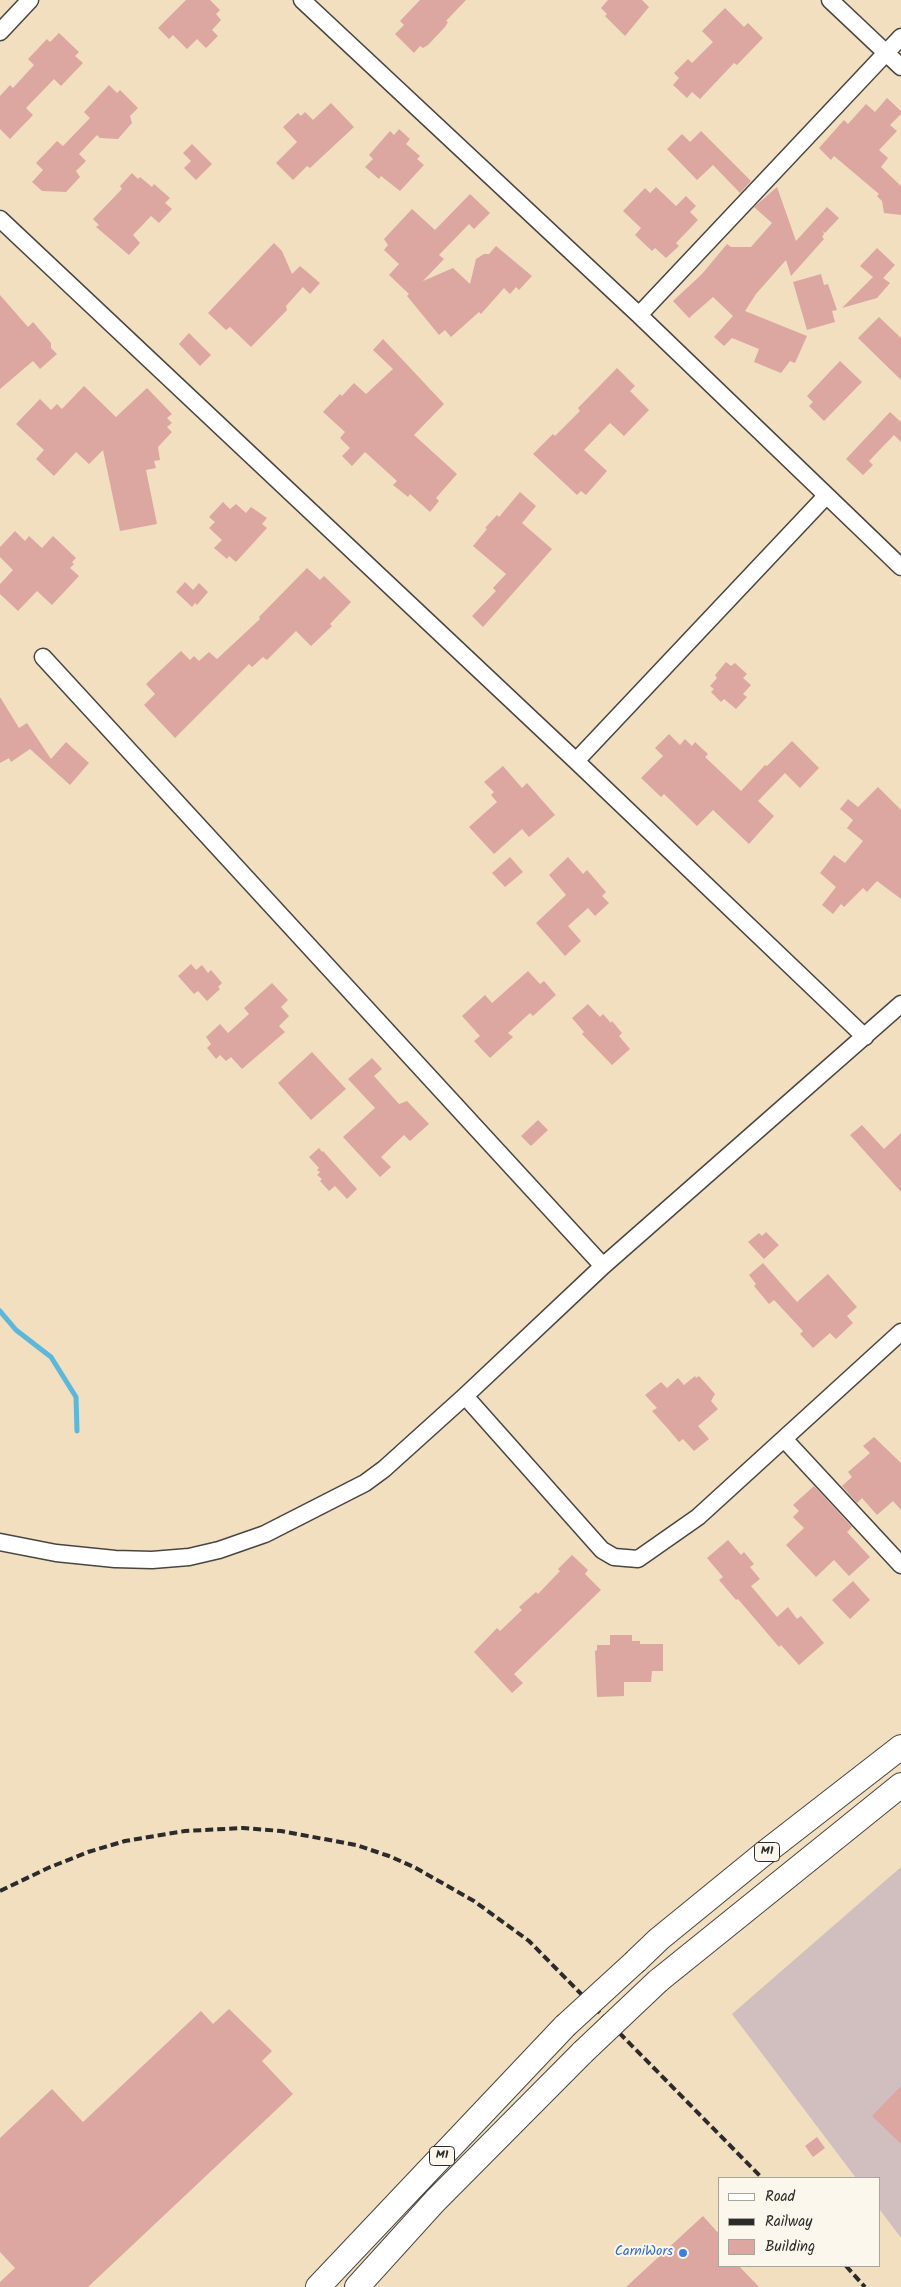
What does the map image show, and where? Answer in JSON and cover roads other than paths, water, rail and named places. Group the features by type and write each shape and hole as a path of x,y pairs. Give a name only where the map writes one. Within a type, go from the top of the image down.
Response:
{"highway":[{"name":"M1","path":"318,2287 565,2026 658,1939 901,1747"},
{"name":"M1","path":"357,2287 435,2201 583,2052 658,1980 901,1785"}],"street":[{"path":"0,32 30,0"},
{"path":"302,0 638,315 901,567"},
{"path":"830,0 901,67"},
{"path":"638,315 901,37"},
{"path":"0,219 576,761 865,1037"},
{"path":"576,761 826,496"},
{"path":"43,657 604,1266"},
{"path":"0,1542 56,1553 134,1560 189,1557 219,1550 265,1534 365,1483 465,1396 604,1266 901,1004"},
{"path":"465,1396 602,1550 614,1557 638,1559 698,1517 785,1440 901,1332"},
{"path":"785,1440 901,1565"}],"waterway":[{"path":"0,1311 16,1330 51,1357 76,1397 77,1431"}],"railway":[{"path":"0,1891 48,1868 88,1852 125,1841 185,1831 243,1828 281,1831 356,1845 389,1856 414,1867 474,1901 529,1941 761,2177"},
{"path":"847,2267 865,2287"}],"place":[{"name":"CarniWors","path":"683,2253"}]}
